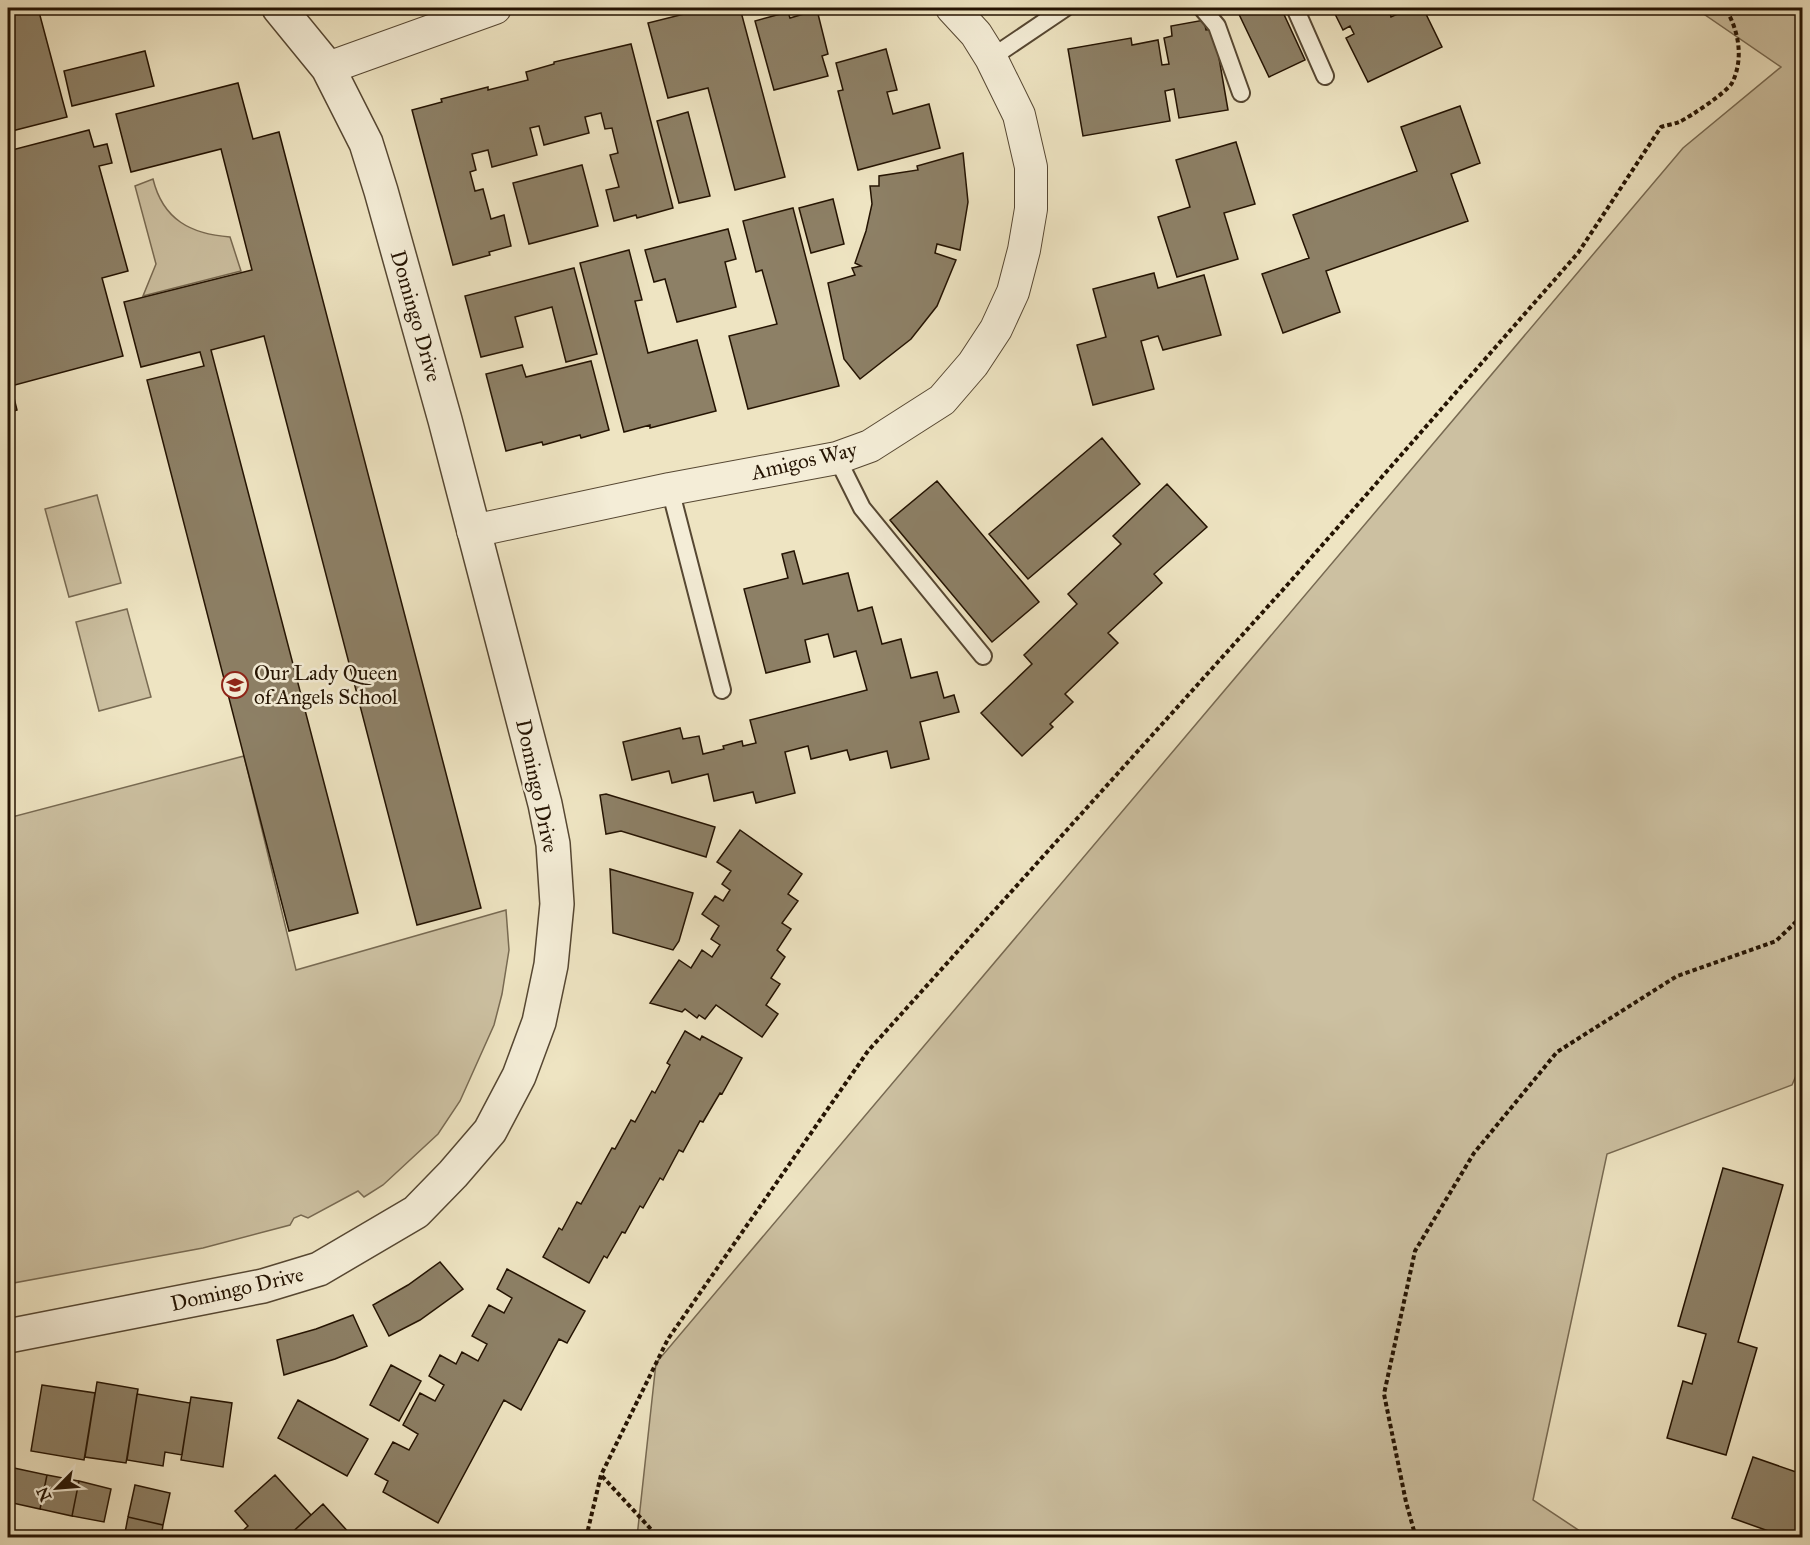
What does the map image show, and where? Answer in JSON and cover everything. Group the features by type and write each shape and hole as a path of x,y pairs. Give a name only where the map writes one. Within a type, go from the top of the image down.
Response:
{"street":[{"name":"Domingo Drive","path":"8,1336 263,1286 319,1269 416,1212 490,1131 519,1076 539,1022 551,964 557,904 553,844 445,420 381,191 366,143 328,68 279,8"},
{"path":"328,68 495,8"},
{"name":"Amigos Way","path":"473,531 669,489 837,458 870,446 942,400 973,364 996,329 1014,292 1031,209 1031,167 1019,115 991,58 976,34 952,8"}],"lane":[{"path":"991,58 1065,8"},
{"path":"1202,8 1217,26 1241,93"},
{"path":"1295,8 1325,76"},
{"path":"837,458 862,508 983,656"},
{"path":"669,489 722,690"}],"path":[{"path":"586,1538 601,1475 668,1339 868,1052 1289,583 1578,253 1661,127 1679,122 1708,104 1731,85 1740,55 1734,21 1725,8"},
{"path":"1416,1538 1406,1502 1384,1394 1415,1251 1473,1153 1557,1052 1677,976 1776,941 1803,916"},
{"path":"601,1475 659,1538"}],"shaded area":[{"path":"1695,8 1802,8 1802,1062 1792,1085 1607,1154 1533,1500 1589,1537 637,1537 656,1363 1683,148 1781,67"},
{"path":"153,179 171,215 191,228 230,237 241,271 143,296 156,264 135,186"},
{"path":"97,495 121,583 69,597 45,509"},
{"path":"127,609 151,697 99,711 76,622"},
{"path":"244,756 296,970 506,910 509,950 494,1025 460,1101 438,1134 383,1185 364,1197 358,1191 308,1218 301,1215 294,1218 290,1225 203,1248 8,1284 8,818"}],"building":[{"path":"8,8 38,8 67,117 8,132"},
{"path":"708,8 740,8 785,177 735,190 708,88 668,98 648,23"},
{"path":"1236,8 1281,8 1305,60 1269,77"},
{"path":"1332,8 1389,8 1391,17 1411,8 1423,8 1442,47 1368,82 1346,38 1354,34 1350,26 1343,30"},
{"path":"817,10 828,54 822,56 828,76 774,90 755,21 788,12 790,18"},
{"path":"1204,20 1206,30 1214,29 1228,110 1179,118 1174,89 1165,91 1170,121 1083,136 1068,49 1131,38 1132,45 1158,40 1162,65 1169,64 1164,38 1172,36 1171,26"},
{"path":"631,44 673,208 637,218 636,215 614,221 606,190 619,187 610,155 618,153 612,128 605,129 601,113 585,117 589,133 544,145 539,126 530,128 537,155 492,167 488,150 472,154 476,170 470,172 475,191 483,189 491,219 504,215 511,246 489,252 490,255 453,265 412,110 442,102 441,99 528,80 526,72 554,64 554,62"},
{"path":"886,49 897,90 887,92 893,114 929,104 940,148 858,170 838,91 843,90 836,63"},
{"path":"145,51 154,86 72,106 64,71"},
{"path":"238,83 253,139 279,132 481,908 417,925 264,336 211,350 358,913 289,931 147,380 204,366 200,352 141,367 124,302 252,270 221,149 131,172 116,114"},
{"path":"1460,106 1480,163 1451,174 1468,221 1326,271 1340,312 1283,333 1262,274 1309,258 1293,215 1417,171 1401,127"},
{"path":"688,112 710,196 679,203 657,121"},
{"path":"89,130 94,147 107,144 112,163 99,166 128,271 102,278 123,356 11,386 17,410 8,413 8,151"},
{"path":"1236,142 1255,204 1224,213 1238,259 1177,277 1158,217 1190,207 1176,160"},
{"path":"963,153 968,202 960,250 937,244 935,253 956,260 937,306 911,339 860,379 844,359 828,283 855,275 852,268 861,266 855,263 872,204 870,186 879,186 879,176 918,170 917,166"},
{"path":"582,165 598,226 529,244 513,183"},
{"path":"833,199 844,244 811,253 799,208"},
{"path":"793,208 839,386 748,409 729,336 777,324 762,270 756,272 743,221"},
{"path":"728,229 736,259 725,262 736,307 677,322 665,279 654,282 645,250"},
{"path":"629,250 642,300 635,301 648,353 697,340 716,411 650,428 650,425 624,432 580,263"},
{"path":"574,268 597,354 566,362 552,307 515,317 523,347 481,357 465,296"},
{"path":"1154,273 1158,288 1204,275 1221,335 1163,350 1158,336 1141,341 1154,389 1093,405 1077,345 1106,337 1093,289"},
{"path":"591,361 609,430 581,438 580,435 543,445 542,442 506,451 486,374 522,365 526,377"},
{"path":"1102,438 1140,484 1028,579 989,534"},
{"path":"937,481 1039,602 992,642 890,520"},
{"path":"1167,484 1207,527 1154,574 1162,583 1108,633 1118,643 1065,694 1073,702 1050,724 1053,727 1022,756 981,713 1032,664 1024,655 1077,604 1068,594 1121,544 1113,536"},
{"path":"794,551 803,584 848,573 858,611 872,607 882,644 901,639 911,678 937,672 944,698 954,695 959,712 920,722 929,759 891,768 887,751 850,760 847,750 811,759 808,746 785,752 795,793 756,803 753,792 714,801 708,774 672,783 669,771 632,780 623,742 680,728 683,739 699,736 703,754 724,749 723,746 742,741 743,746 756,743 750,720 867,690 856,651 834,657 828,634 805,640 810,662 766,673 744,589 788,578 782,554"},
{"path":"606,794 715,827 706,857 621,831 606,834 600,795"},
{"path":"740,830 802,874 788,894 798,901 782,923 791,929 777,950 785,957 771,978 780,984 766,1005 778,1014 762,1037 716,1005 705,1019 699,1015 697,1018 685,1009 682,1012 650,1003 679,960 691,968 702,950 712,957 720,945 711,939 719,926 702,914 715,896 723,901 730,890 722,884 731,871 717,862"},
{"path":"610,869 693,893 679,941 673,950 613,933"},
{"path":"685,1031 700,1040 702,1036 742,1058 722,1094 720,1093 703,1122 700,1121 683,1152 679,1150 663,1180 660,1178 643,1208 640,1206 625,1233 622,1232 607,1258 604,1256 589,1283 543,1257 559,1228 562,1230 577,1202 581,1204 612,1148 615,1149 631,1120 635,1122 652,1091 655,1093 670,1065 667,1063"},
{"path":"1723,1168 1783,1185 1738,1342 1757,1348 1726,1455 1667,1438 1683,1381 1692,1384 1706,1334 1678,1326"},
{"path":"440,1262 463,1289 420,1320 389,1336 373,1305 408,1285"},
{"path":"507,1269 585,1311 567,1343 559,1339 521,1410 504,1400 438,1523 383,1492 388,1481 375,1474 393,1442 409,1450 418,1434 403,1425 420,1393 435,1401 444,1385 429,1376 440,1355 456,1364 462,1352 478,1361 487,1344 472,1336 489,1305 504,1313 512,1298 497,1289"},
{"path":"353,1315 367,1346 284,1375 277,1340"},
{"path":"391,1365 421,1381 399,1421 370,1405"},
{"path":"97,1382 138,1389 126,1463 85,1457"},
{"path":"42,1385 95,1393 84,1460 31,1451"},
{"path":"137,1394 190,1403 182,1455 165,1452 163,1466 127,1460"},
{"path":"191,1397 232,1403 223,1467 181,1460"},
{"path":"298,1400 368,1439 347,1476 278,1438"},
{"path":"1753,1457 1802,1474 1802,1538 1788,1538 1732,1518"},
{"path":"14,1468 47,1475 40,1509 8,1502"},
{"path":"47,1475 79,1481 72,1516 40,1509"},
{"path":"275,1475 311,1515 286,1538 235,1538 248,1526 235,1511"},
{"path":"79,1481 111,1489 104,1522 72,1516"},
{"path":"135,1485 170,1493 163,1525 128,1517"},
{"path":"323,1504 351,1535 348,1538 286,1538"},
{"path":"128,1517 163,1525 161,1538 124,1538"}],"place":[{"name":"Our Lady Queen of Angels School","path":"235,685"}]}
